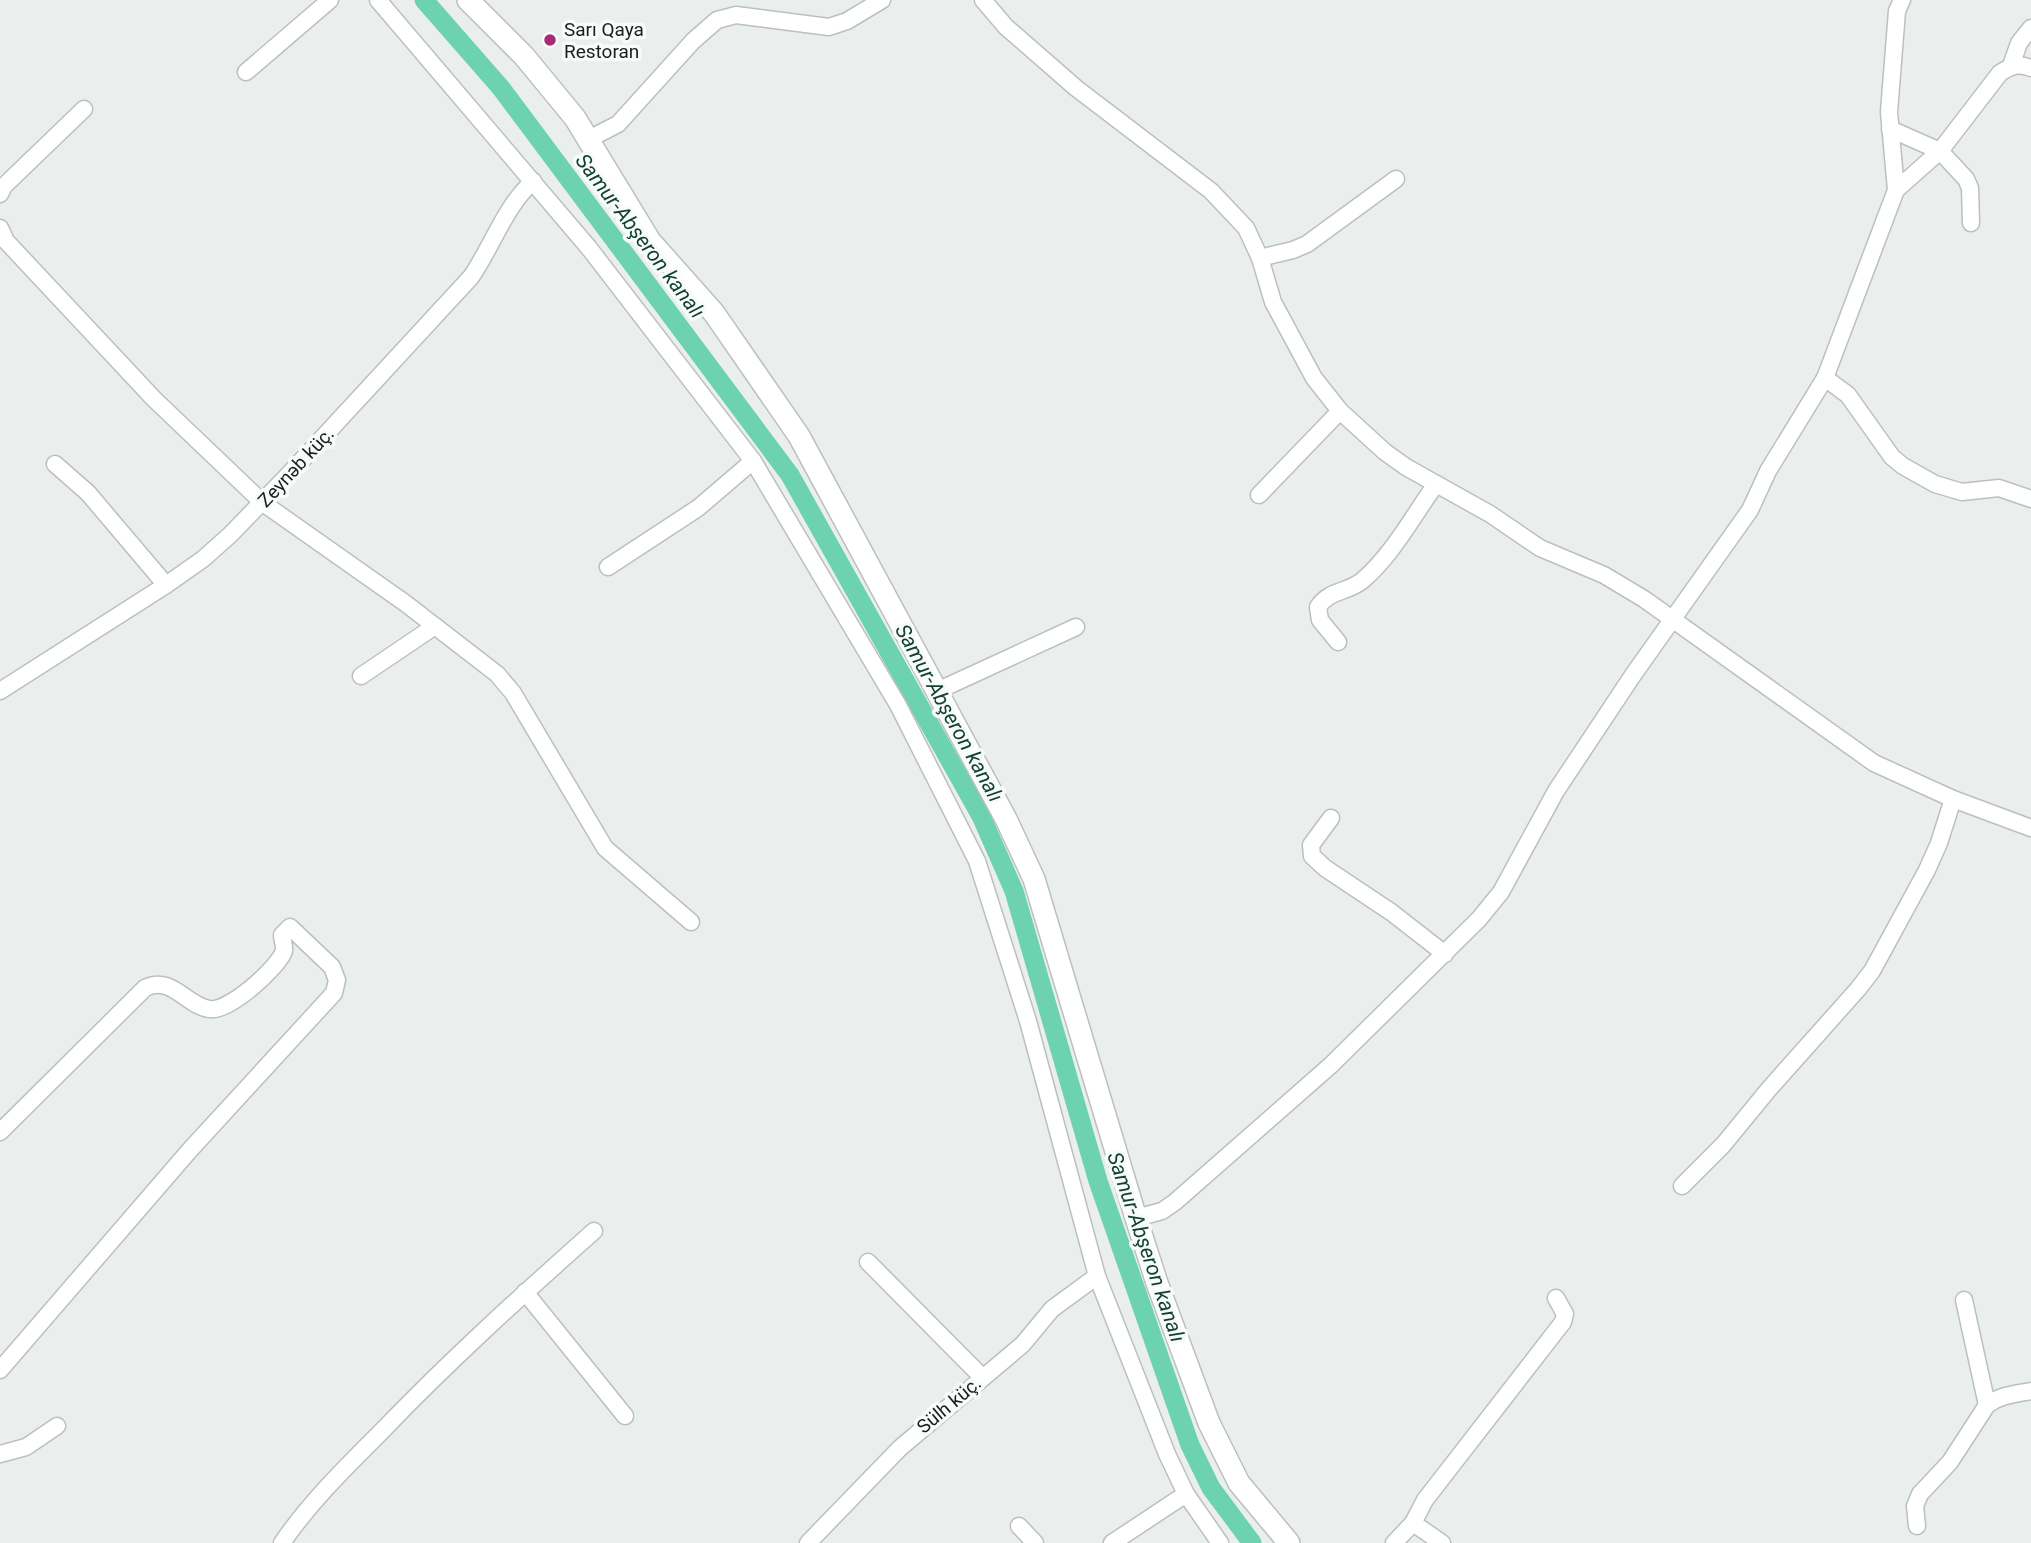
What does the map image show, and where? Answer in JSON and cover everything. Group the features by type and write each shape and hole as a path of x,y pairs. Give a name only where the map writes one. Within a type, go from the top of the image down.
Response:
{"street":[{"path":"246,72 330,0"},
{"path":"378,0 589,248 753,461 898,705 977,861 1028,1021 1097,1276 1167,1454 1186,1494 1220,1543"},
{"path":"468,0 524,56 557,95 589,139 650,241 714,313 799,436 1006,819 1034,879 1136,1218 1209,1423 1228,1465 1250,1498 1289,1543"},
{"path":"727,17 729,0"},
{"path":"589,139 618,124 693,41 717,20 754,16 829,27 847,21 882,0"},
{"path":"983,0 1006,27 1076,88 1211,191 1246,228 1260,258 1273,302 1314,378 1340,411 1385,452 1490,514 1539,548 1604,575 1673,618 1874,763 1953,799 2031,828"},
{"path":"1136,1218 1162,1211 1175,1202 1331,1065 1479,919 1501,892 1556,791 1750,510 1769,471 1825,378 1896,190 1888,112 1898,11 1902,0"},
{"path":"2011,66 2019,43 2031,28"},
{"path":"1896,190 1940,151 2000,73 2011,66 2023,65 2031,68"},
{"path":"0,194 84,109"},
{"path":"1890,129 1940,151 1966,179 1970,188 1971,223"},
{"path":"1260,258 1307,244 1396,179"},
{"name":"Zeynəb küç.","path":"0,691 203,559 263,503 471,277 486,255 512,203 533,181"},
{"path":"0,228 6,241 154,399 263,503 435,626 497,674 513,693 605,848 691,922"},
{"path":"1825,378 1849,396 1892,457 1903,466 1934,484 1962,492 1999,488 2031,499"},
{"path":"1259,495 1340,411"},
{"path":"608,567 698,508 753,461"},
{"path":"55,464 88,493 166,585"},
{"path":"1338,642 1320,620 1318,607 1324,597 1362,582 1383,559 1436,484"},
{"path":"361,676 435,626"},
{"path":"937,691 1076,627"},
{"path":"1682,1186 1723,1145 1872,971 1927,870 1953,799"},
{"path":"1331,818 1311,845 1312,856 1445,954"},
{"path":"0,1132 145,988 153,984 160,983 174,989 204,1008 222,1009 233,1003 267,972 283,953 282,935 290,927 332,967 337,980 334,993 189,1151 0,1370"},
{"path":"282,1543 302,1516 350,1463 440,1370 594,1231"},
{"path":"867,1262 982,1377"},
{"name":"Sülh küç.","path":"808,1543 900,1448 1023,1344 1052,1309 1097,1276"},
{"path":"525,1292 625,1416"},
{"path":"1394,1543 1413,1523 1425,1500 1563,1322 1565,1314 1556,1298"},
{"path":"1964,1300 1987,1405"},
{"path":"1917,1525 1915,1506 1920,1494 1950,1462 1987,1405 2005,1395 2031,1391"},
{"path":"0,1454 26,1447 57,1426"},
{"path":"1112,1543 1186,1494"},
{"path":"1413,1523 1442,1543"},
{"path":"1018,1526 1035,1543"}],"waterway":[{"name":"Samur-Abşeron kanalı","path":"424,0 501,88 790,475 981,816 1014,891 1098,1181 1190,1445 1211,1488 1252,1543"}],"place":[{"name":"Sarı Qaya Restoran","path":"550,40"}]}
